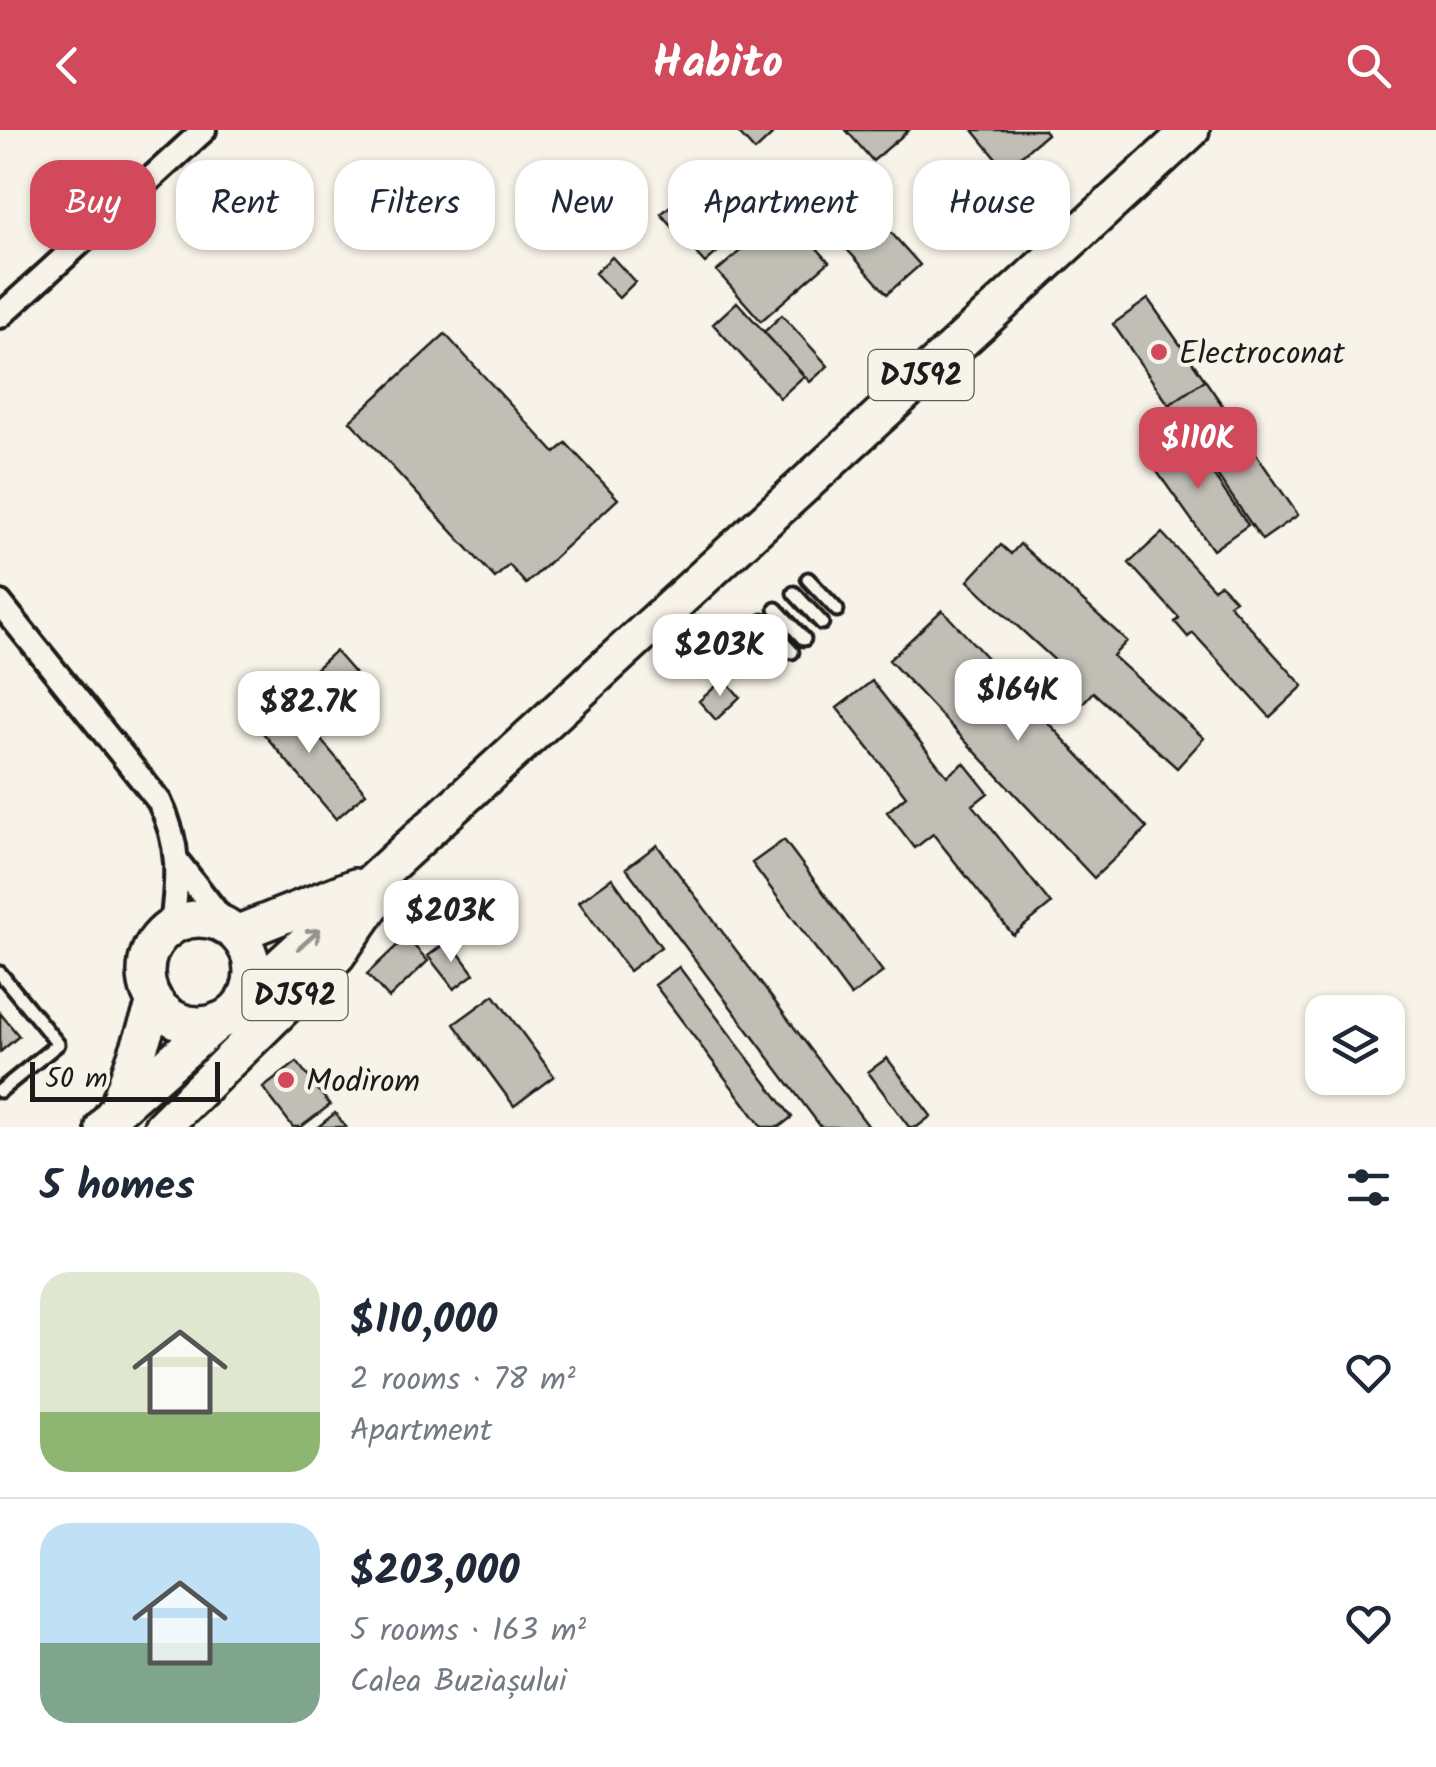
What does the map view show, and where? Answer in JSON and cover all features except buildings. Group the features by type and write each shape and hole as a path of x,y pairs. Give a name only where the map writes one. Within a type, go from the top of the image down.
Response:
{"main road":[{"name":"DJ592","path":"111,1118 1192,130"},
{"name":"DJ592","path":"162,1127 337,954 410,848"},
{"name":"DJ592","path":"231,1010 184,1023 156,1003 149,990 147,960 152,947 172,926 190,919 232,930 375,880"},
{"name":"DJ592","path":"231,1010 251,965 232,930"},
{"name":"DJ592","path":"111,1118 156,1003"}],"street":[{"path":"0,316 204,130"},
{"path":"4,618 159,802 170,824 180,865 172,926"},
{"path":"180,865 232,930"}],"lane":[{"path":"808,579 837,610"},
{"path":"794,592 822,623"},
{"path":"776,609 804,639"},
{"path":"763,621 792,652"},
{"path":"0,973 58,1044 0,1091"}],"place":[{"name":"Electroconat","path":"1159,352"},
{"name":"Modirom","path":"286,1080"}]}
